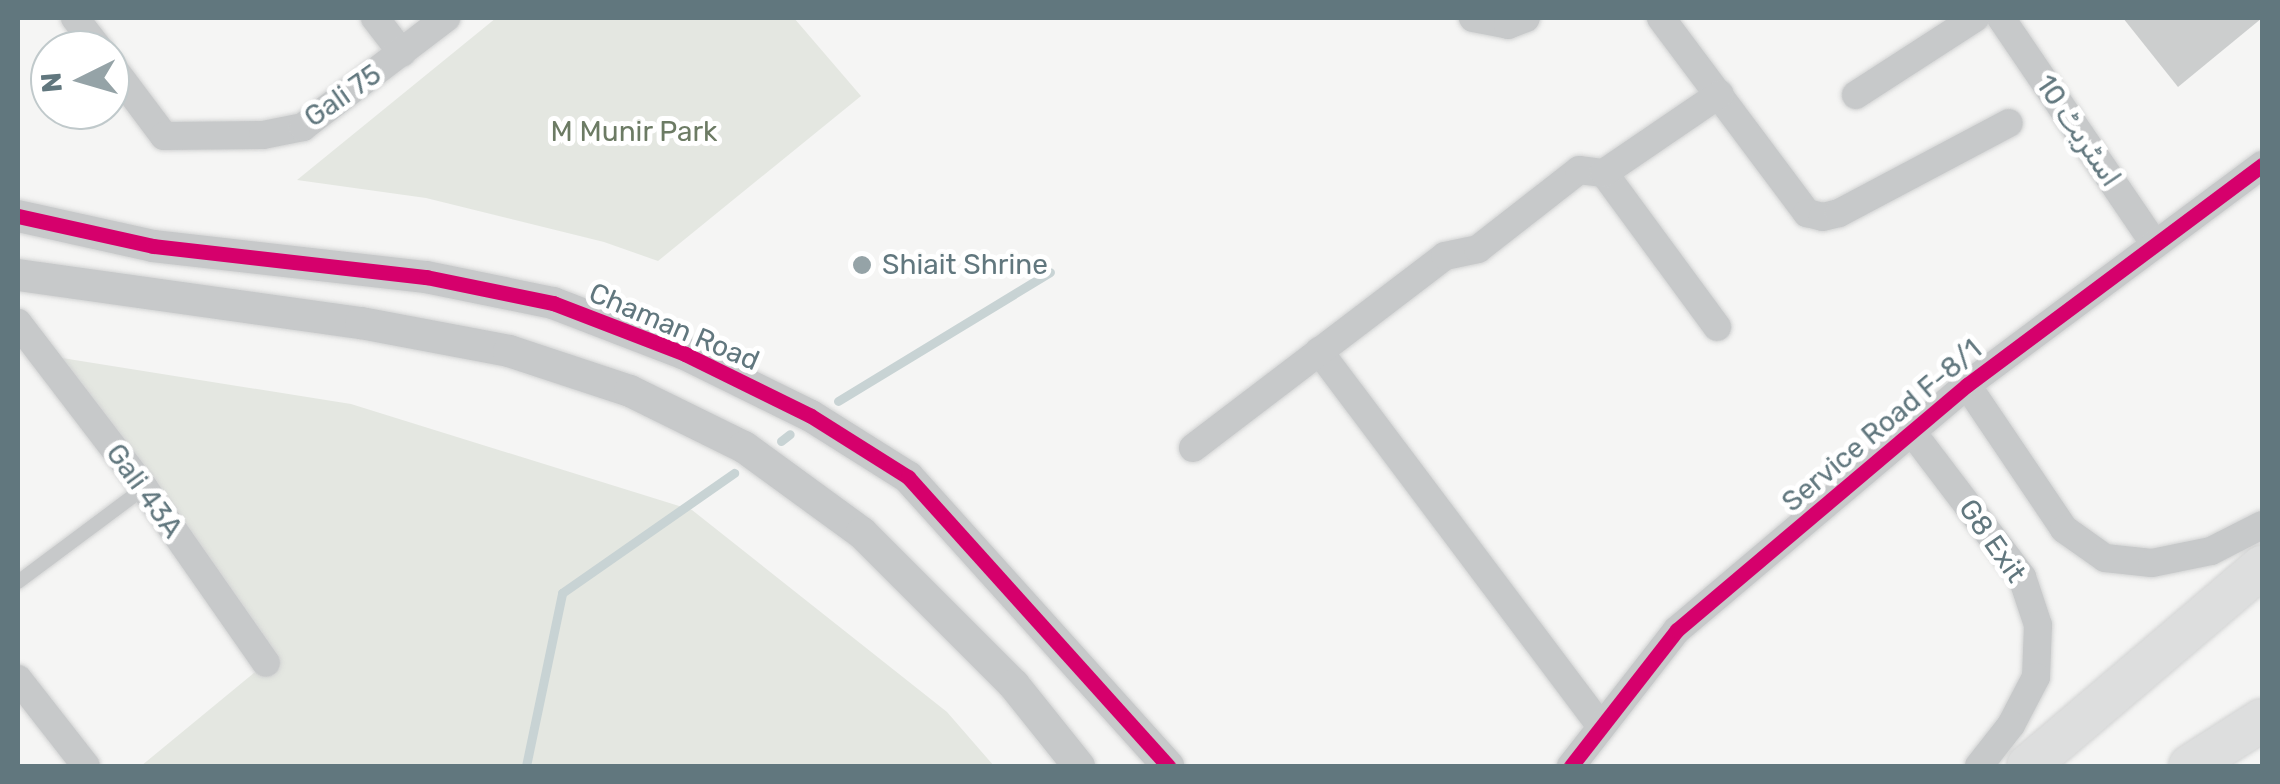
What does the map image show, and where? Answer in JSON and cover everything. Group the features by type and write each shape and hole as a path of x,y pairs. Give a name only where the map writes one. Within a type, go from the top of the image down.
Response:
{"main road":[{"path":"2028,766 2262,568"},
{"path":"2190,766 2262,720"}],"street":[{"path":"374,18 402,53"},
{"name":"Gali 75","path":"130,91 164,136 227,138 303,127 446,18"},
{"path":"1473,18 1508,25 1526,18"},
{"path":"1661,18 1807,213 1823,217 2009,122"},
{"path":"1856,94 1976,18"},
{"name":"اسٹریٹ 10","path":"2001,18 2154,245"},
{"path":"1193,448 1445,256 1478,249 1579,170 1604,173 1720,94"},
{"name":"Service Road F-8/1","path":"1571,766 1677,630 1967,385 2262,164"},
{"path":"1604,173 1717,328"},
{"name":"Chaman Road","path":"18,216 153,246 426,277 516,295 553,303 685,354 811,416 908,477 1168,766"},
{"path":"18,275 361,323 509,350 630,391 744,447 862,533 1014,685 1078,766"},
{"name":"Gali 43A","path":"18,323 144,488 266,663"},
{"path":"1319,351 1600,726"},
{"path":"1967,385 2064,528 2105,558 2152,563 2210,551 2262,526"},
{"name":"G8 Exit","path":"1912,432 2022,577 2038,625 2036,678 2011,725 1978,766"},
{"path":"18,679 86,766"}],"lane":[{"path":"18,582 144,488"}],"green space":[{"name":"M Munir Park","path":"496,18 794,18 861,96 658,261 604,242 426,198 297,180"},
{"path":"62,358 351,404 692,510 947,712 994,766 141,766 266,663"}],"building":[{"path":"2123,18 2262,18 2178,87"}],"waterway":[{"path":"838,401 1050,272"},
{"path":"781,441 790,434"},
{"path":"526,766 562,593 734,473"}],"cycle path":[{"path":"1571,766 1677,630 1967,385 2262,165"},
{"path":"18,216 153,246 426,277 553,303 685,354 811,416 908,477 1168,766"}],"place":[{"name":"Shiait Shrine","path":"862,265"}]}
